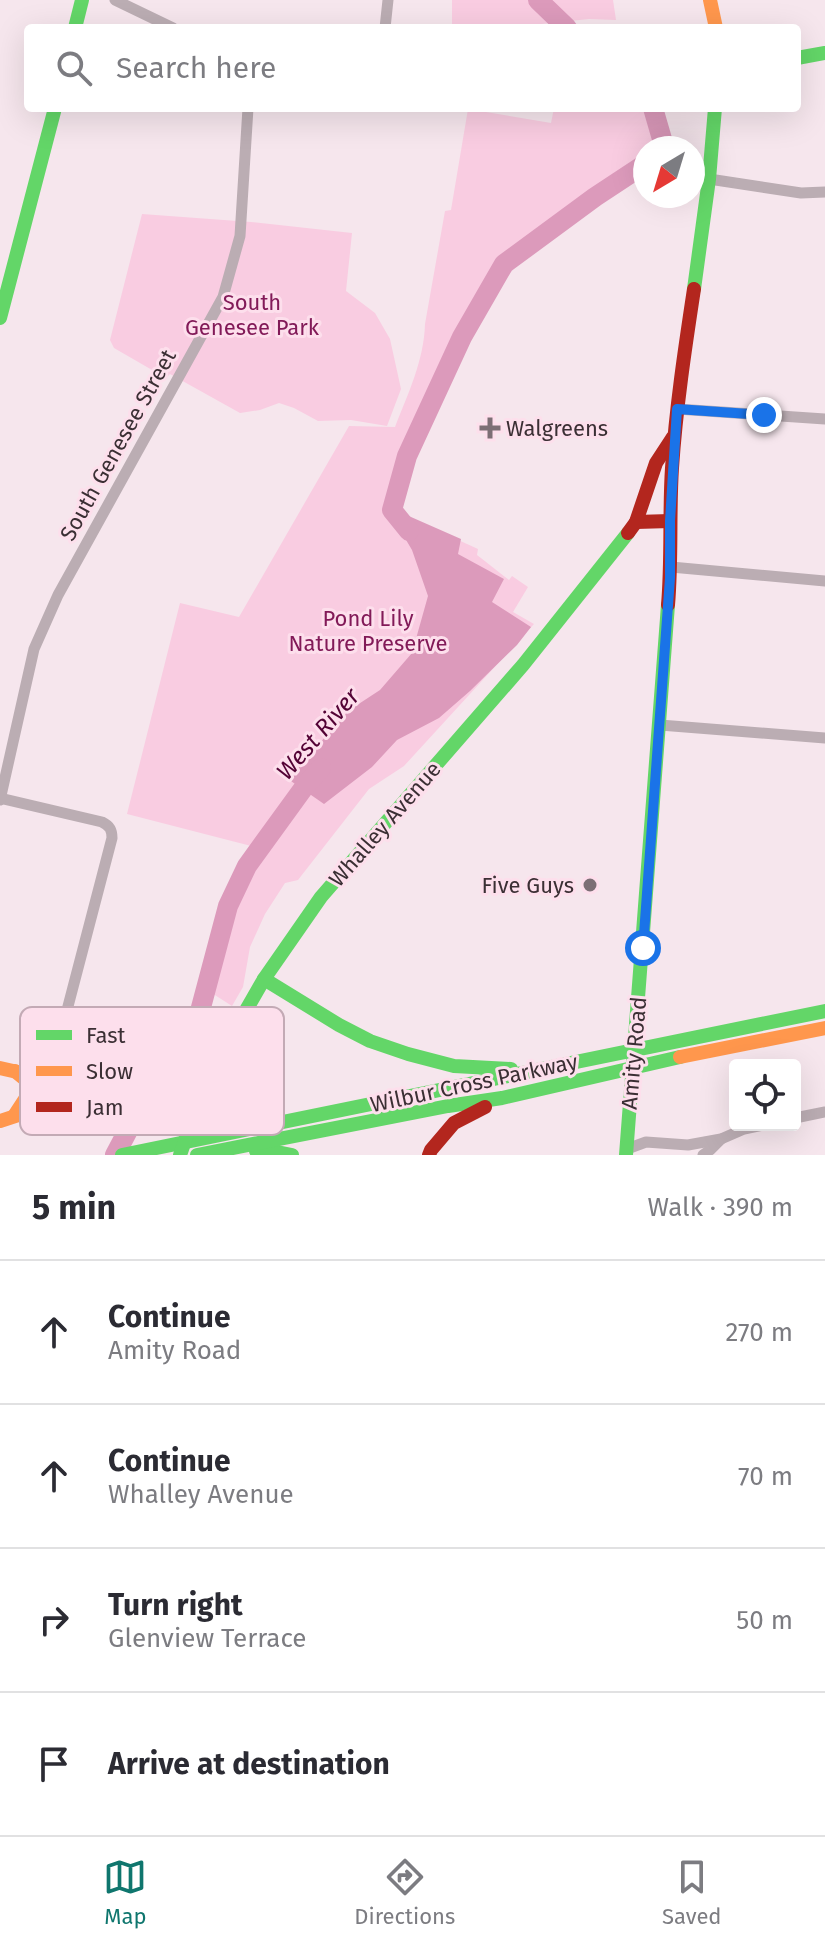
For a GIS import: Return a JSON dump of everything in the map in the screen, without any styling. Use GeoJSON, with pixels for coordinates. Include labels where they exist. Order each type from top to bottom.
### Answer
{"type":"FeatureCollection","features":[{"type":"Feature","properties":{"kind":"main road"},"geometry":{"type":"LineString","coordinates":[[76,24],[82,0]]}},
{"type":"Feature","properties":{"kind":"main road"},"geometry":{"type":"LineString","coordinates":[[710,0],[715,24]]}},
{"type":"Feature","properties":{"kind":"main road"},"geometry":{"type":"LineString","coordinates":[[801,57],[825,53]]}},
{"type":"Feature","properties":{"kind":"main road"},"geometry":{"type":"LineString","coordinates":[[0,318],[54,112]]}},
{"type":"Feature","properties":{"kind":"main road","name":"Whalley Avenue"},"geometry":{"type":"LineString","coordinates":[[670,521],[677,409],[709,179],[715,112]]}},
{"type":"Feature","properties":{"kind":"main road","name":"Whalley Avenue"},"geometry":{"type":"LineString","coordinates":[[248,1007],[321,897],[523,665],[636,522],[656,463],[675,433]]}},
{"type":"Feature","properties":{"kind":"main road"},"geometry":{"type":"LineString","coordinates":[[636,522],[670,521]]}},
{"type":"Feature","properties":{"kind":"main road","name":"Amity Road"},"geometry":{"type":"LineString","coordinates":[[626,1152],[660,725],[671,567],[670,521]]}},
{"type":"Feature","properties":{"kind":"main road"},"geometry":{"type":"LineString","coordinates":[[264,979],[339,1025],[370,1041],[408,1054],[454,1066],[539,1070]]}},
{"type":"Feature","properties":{"kind":"main road","name":"Wilbur Cross Parkway"},"geometry":{"type":"LineString","coordinates":[[284,1123],[825,1011]]}},
{"type":"Feature","properties":{"kind":"main road","name":"Wilbur Cross Parkway"},"geometry":{"type":"LineString","coordinates":[[197,1155],[502,1098],[647,1064],[825,1028]]}},
{"type":"Feature","properties":{"kind":"main road"},"geometry":{"type":"LineString","coordinates":[[429,1155],[454,1123],[502,1098]]}},
{"type":"Feature","properties":{"kind":"main road","name":"Whalley Avenue"},"geometry":{"type":"LineString","coordinates":[[180,1155],[187,1135]]}},
{"type":"Feature","properties":{"kind":"main road","name":"Wilbur Cross Parkway"},"geometry":{"type":"LineString","coordinates":[[122,1155],[225,1135]]}},
{"type":"Feature","properties":{"kind":"main road"},"geometry":{"type":"LineString","coordinates":[[216,1151],[272,1151],[292,1155]]}},
{"type":"Feature","properties":{"kind":"street"},"geometry":{"type":"LineString","coordinates":[[115,0],[165,24]]}},
{"type":"Feature","properties":{"kind":"street"},"geometry":{"type":"LineString","coordinates":[[385,24],[388,0]]}},
{"type":"Feature","properties":{"kind":"street","name":"South Genesee Street"},"geometry":{"type":"LineString","coordinates":[[0,798],[34,649],[58,595],[223,297],[240,236],[248,112]]}},
{"type":"Feature","properties":{"kind":"street"},"geometry":{"type":"LineString","coordinates":[[709,179],[801,193],[825,192]]}},
{"type":"Feature","properties":{"kind":"street"},"geometry":{"type":"LineString","coordinates":[[677,409],[825,419]]}},
{"type":"Feature","properties":{"kind":"street"},"geometry":{"type":"LineString","coordinates":[[671,567],[825,581]]}},
{"type":"Feature","properties":{"kind":"street"},"geometry":{"type":"LineString","coordinates":[[660,725],[825,738]]}},
{"type":"Feature","properties":{"kind":"street"},"geometry":{"type":"LineString","coordinates":[[0,798],[102,822],[112,831],[68,1007]]}},
{"type":"Feature","properties":{"kind":"street"},"geometry":{"type":"LineString","coordinates":[[801,1117],[825,1112]]}},
{"type":"Feature","properties":{"kind":"street"},"geometry":{"type":"LineString","coordinates":[[626,1152],[646,1142],[688,1145],[721,1139],[739,1131]]}},
{"type":"Feature","properties":{"kind":"street"},"geometry":{"type":"LineString","coordinates":[[703,1155],[721,1139]]}},
{"type":"Feature","properties":{"kind":"street"},"geometry":{"type":"LineString","coordinates":[[626,1152],[644,1155]]}},
{"type":"Feature","properties":{"kind":"green space"},"geometry":{"type":"Polygon","coordinates":[[[452,0],[613,0],[616,20],[589,19],[541,24],[452,24],[452,0]]]}},
{"type":"Feature","properties":{"kind":"green space","name":"Pond Lily Nature Preserve"},"geometry":{"type":"Polygon","coordinates":[[[467,112],[551,123],[553,112],[654,112],[658,126],[656,136],[633,136],[633,175],[514,268],[473,324],[437,398],[426,429],[386,507],[478,549],[477,555],[505,577],[509,580],[512,576],[528,587],[513,612],[534,624],[404,766],[369,789],[298,880],[285,883],[265,914],[250,947],[243,987],[232,1006],[207,990],[230,897],[259,848],[127,814],[180,603],[239,617],[349,426],[395,427],[422,351],[445,211],[451,210],[467,112]]]}},
{"type":"Feature","properties":{"kind":"green space","name":"South Genesee Park"},"geometry":{"type":"Polygon","coordinates":[[[142,214],[352,233],[346,291],[375,313],[390,339],[401,389],[387,426],[351,420],[318,421],[279,403],[240,413],[170,374],[166,378],[114,348],[110,340],[142,214]]]}},
{"type":"Feature","properties":{"kind":"shaded area"},"geometry":{"type":"Polygon","coordinates":[[[386,506],[461,539],[458,554],[504,579],[492,602],[531,627],[517,645],[439,718],[397,740],[372,767],[324,804],[288,779],[348,711],[380,690],[412,653],[428,596],[412,550],[386,506]]]}},
{"type":"Feature","properties":{"kind":"waterway","name":"West River"},"geometry":{"type":"LineString","coordinates":[[538,0],[563,24]]}},
{"type":"Feature","properties":{"kind":"waterway","name":"West River"},"geometry":{"type":"LineString","coordinates":[[654,112],[661,136]]}},
{"type":"Feature","properties":{"kind":"waterway","name":"West River"},"geometry":{"type":"LineString","coordinates":[[409,531],[392,510],[407,456],[462,337],[504,264],[633,172]]}},
{"type":"Feature","properties":{"kind":"waterway","name":"West River"},"geometry":{"type":"LineString","coordinates":[[201,1007],[228,906],[247,866],[321,768]]}},
{"type":"Feature","properties":{"kind":"waterway","name":"West River"},"geometry":{"type":"LineString","coordinates":[[115,1155],[126,1135]]}},
{"type":"Feature","properties":{"kind":"traffic: fast"},"geometry":{"type":"LineString","coordinates":[[76,24],[82,0]]}},
{"type":"Feature","properties":{"kind":"traffic: fast"},"geometry":{"type":"LineString","coordinates":[[801,57],[825,53]]}},
{"type":"Feature","properties":{"kind":"traffic: fast"},"geometry":{"type":"LineString","coordinates":[[0,318],[54,112]]}},
{"type":"Feature","properties":{"kind":"traffic: fast"},"geometry":{"type":"LineString","coordinates":[[694,289],[715,112]]}},
{"type":"Feature","properties":{"kind":"traffic: fast"},"geometry":{"type":"LineString","coordinates":[[248,1007],[321,897],[523,665],[628,533]]}},
{"type":"Feature","properties":{"kind":"traffic: fast"},"geometry":{"type":"LineString","coordinates":[[626,1155],[668,605]]}},
{"type":"Feature","properties":{"kind":"traffic: fast"},"geometry":{"type":"LineString","coordinates":[[264,979],[370,1041],[454,1066],[511,1069]]}},
{"type":"Feature","properties":{"kind":"traffic: fast"},"geometry":{"type":"LineString","coordinates":[[284,1122],[825,1011]]}},
{"type":"Feature","properties":{"kind":"traffic: fast"},"geometry":{"type":"LineString","coordinates":[[197,1155],[502,1098],[680,1057]]}},
{"type":"Feature","properties":{"kind":"traffic: fast"},"geometry":{"type":"LineString","coordinates":[[180,1155],[187,1135]]}},
{"type":"Feature","properties":{"kind":"traffic: fast"},"geometry":{"type":"LineString","coordinates":[[122,1155],[220,1135]]}},
{"type":"Feature","properties":{"kind":"traffic: fast"},"geometry":{"type":"LineString","coordinates":[[256,1151],[292,1155]]}},
{"type":"Feature","properties":{"kind":"traffic: slow"},"geometry":{"type":"LineString","coordinates":[[710,0],[715,24]]}},
{"type":"Feature","properties":{"kind":"traffic: slow"},"geometry":{"type":"LineString","coordinates":[[680,1057],[825,1028]]}},
{"type":"Feature","properties":{"kind":"traffic: slow"},"geometry":{"type":"LineString","coordinates":[[0,1068],[20,1073]]}},
{"type":"Feature","properties":{"kind":"traffic: slow"},"geometry":{"type":"LineString","coordinates":[[15,1071],[20,1075]]}},
{"type":"Feature","properties":{"kind":"traffic: slow"},"geometry":{"type":"LineString","coordinates":[[14,1116],[20,1107]]}},
{"type":"Feature","properties":{"kind":"traffic: slow"},"geometry":{"type":"LineString","coordinates":[[0,1121],[20,1114]]}},
{"type":"Feature","properties":{"kind":"traffic: jam"},"geometry":{"type":"LineString","coordinates":[[668,605],[674,446],[694,289]]}},
{"type":"Feature","properties":{"kind":"traffic: jam"},"geometry":{"type":"LineString","coordinates":[[628,533],[636,522],[656,463],[673,437]]}},
{"type":"Feature","properties":{"kind":"traffic: jam"},"geometry":{"type":"LineString","coordinates":[[636,522],[670,521]]}},
{"type":"Feature","properties":{"kind":"traffic: jam"},"geometry":{"type":"LineString","coordinates":[[429,1155],[454,1123],[485,1107]]}},
{"type":"Feature","properties":{"kind":"place","name":"Walgreens"},"geometry":{"type":"Point","coordinates":[490,428]}},
{"type":"Feature","properties":{"kind":"place","name":"Five Guys"},"geometry":{"type":"Point","coordinates":[590,885]}},
{"type":"Feature","properties":{"kind":"route"},"geometry":{"type":"LineString","coordinates":[[643,948],[671,567],[670,521],[677,409],[764,415]]}}]}
